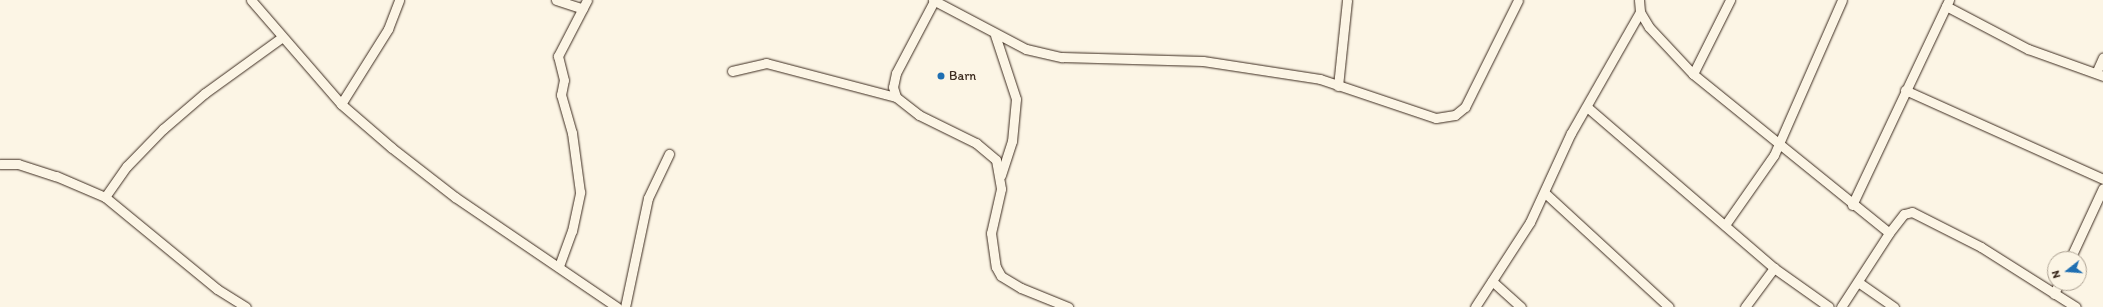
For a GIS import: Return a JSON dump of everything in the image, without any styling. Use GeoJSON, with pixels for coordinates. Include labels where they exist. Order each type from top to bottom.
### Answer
{"type":"FeatureCollection","features":[{"type":"Feature","properties":{"kind":"street"},"geometry":{"type":"LineString","coordinates":[[251,0],[281,38],[341,104],[455,197],[559,266],[617,307]]}},
{"type":"Feature","properties":{"kind":"street"},"geometry":{"type":"LineString","coordinates":[[341,104],[388,29],[399,0]]}},
{"type":"Feature","properties":{"kind":"street"},"geometry":{"type":"LineString","coordinates":[[556,0],[583,8]]}},
{"type":"Feature","properties":{"kind":"street"},"geometry":{"type":"LineString","coordinates":[[559,266],[572,231],[580,192],[572,133],[561,95],[564,80],[558,56],[587,0]]}},
{"type":"Feature","properties":{"kind":"street"},"geometry":{"type":"LineString","coordinates":[[896,97],[893,87],[896,73],[934,0],[995,35],[1026,49],[1062,57],[1202,61],[1320,79],[1436,118],[1455,115],[1465,107],[1518,0]]}},
{"type":"Feature","properties":{"kind":"street"},"geometry":{"type":"LineString","coordinates":[[1338,86],[1347,0]]}},
{"type":"Feature","properties":{"kind":"street"},"geometry":{"type":"LineString","coordinates":[[1639,0],[1640,12],[1664,46],[1693,74],[1889,233]]}},
{"type":"Feature","properties":{"kind":"street"},"geometry":{"type":"LineString","coordinates":[[1693,74],[1730,0]]}},
{"type":"Feature","properties":{"kind":"street"},"geometry":{"type":"LineString","coordinates":[[1725,225],[1779,145],[1842,0]]}},
{"type":"Feature","properties":{"kind":"street"},"geometry":{"type":"LineString","coordinates":[[1852,204],[1947,3],[2028,49],[2100,75],[2103,57]]}},
{"type":"Feature","properties":{"kind":"street"},"geometry":{"type":"LineString","coordinates":[[1475,307],[1545,193],[1556,162],[1640,12]]}},
{"type":"Feature","properties":{"kind":"street"},"geometry":{"type":"LineString","coordinates":[[995,35],[1016,99],[1012,141],[1000,179],[991,234],[996,267],[1002,276],[1021,288],[1068,307]]}},
{"type":"Feature","properties":{"kind":"street"},"geometry":{"type":"LineString","coordinates":[[105,197],[127,166],[163,129],[205,93],[281,38]]}},
{"type":"Feature","properties":{"kind":"street"},"geometry":{"type":"LineString","coordinates":[[732,71],[752,63],[771,64],[896,97],[919,115],[989,154],[996,160],[1000,179]]}},
{"type":"Feature","properties":{"kind":"street"},"geometry":{"type":"LineString","coordinates":[[1905,90],[2103,179]]}},
{"type":"Feature","properties":{"kind":"street"},"geometry":{"type":"LineString","coordinates":[[1586,106],[1774,268],[1829,307]]}},
{"type":"Feature","properties":{"kind":"street"},"geometry":{"type":"LineString","coordinates":[[625,307],[648,198],[669,154]]}},
{"type":"Feature","properties":{"kind":"street"},"geometry":{"type":"LineString","coordinates":[[0,164],[18,164],[56,176],[105,197],[217,290],[246,307]]}},
{"type":"Feature","properties":{"kind":"street"},"geometry":{"type":"LineString","coordinates":[[2074,251],[2103,188]]}},
{"type":"Feature","properties":{"kind":"street"},"geometry":{"type":"LineString","coordinates":[[1545,193],[1669,307]]}},
{"type":"Feature","properties":{"kind":"street"},"geometry":{"type":"LineString","coordinates":[[1841,307],[1889,233],[1904,214],[1926,216],[2076,307]]}},
{"type":"Feature","properties":{"kind":"street"},"geometry":{"type":"LineString","coordinates":[[1745,307],[1774,268]]}},
{"type":"Feature","properties":{"kind":"street"},"geometry":{"type":"LineString","coordinates":[[1492,281],[1521,307]]}},
{"type":"Feature","properties":{"kind":"street"},"geometry":{"type":"LineString","coordinates":[[1858,282],[1894,307]]}},
{"type":"Feature","properties":{"kind":"place","name":"Barn"},"geometry":{"type":"Point","coordinates":[941,76]}}]}
